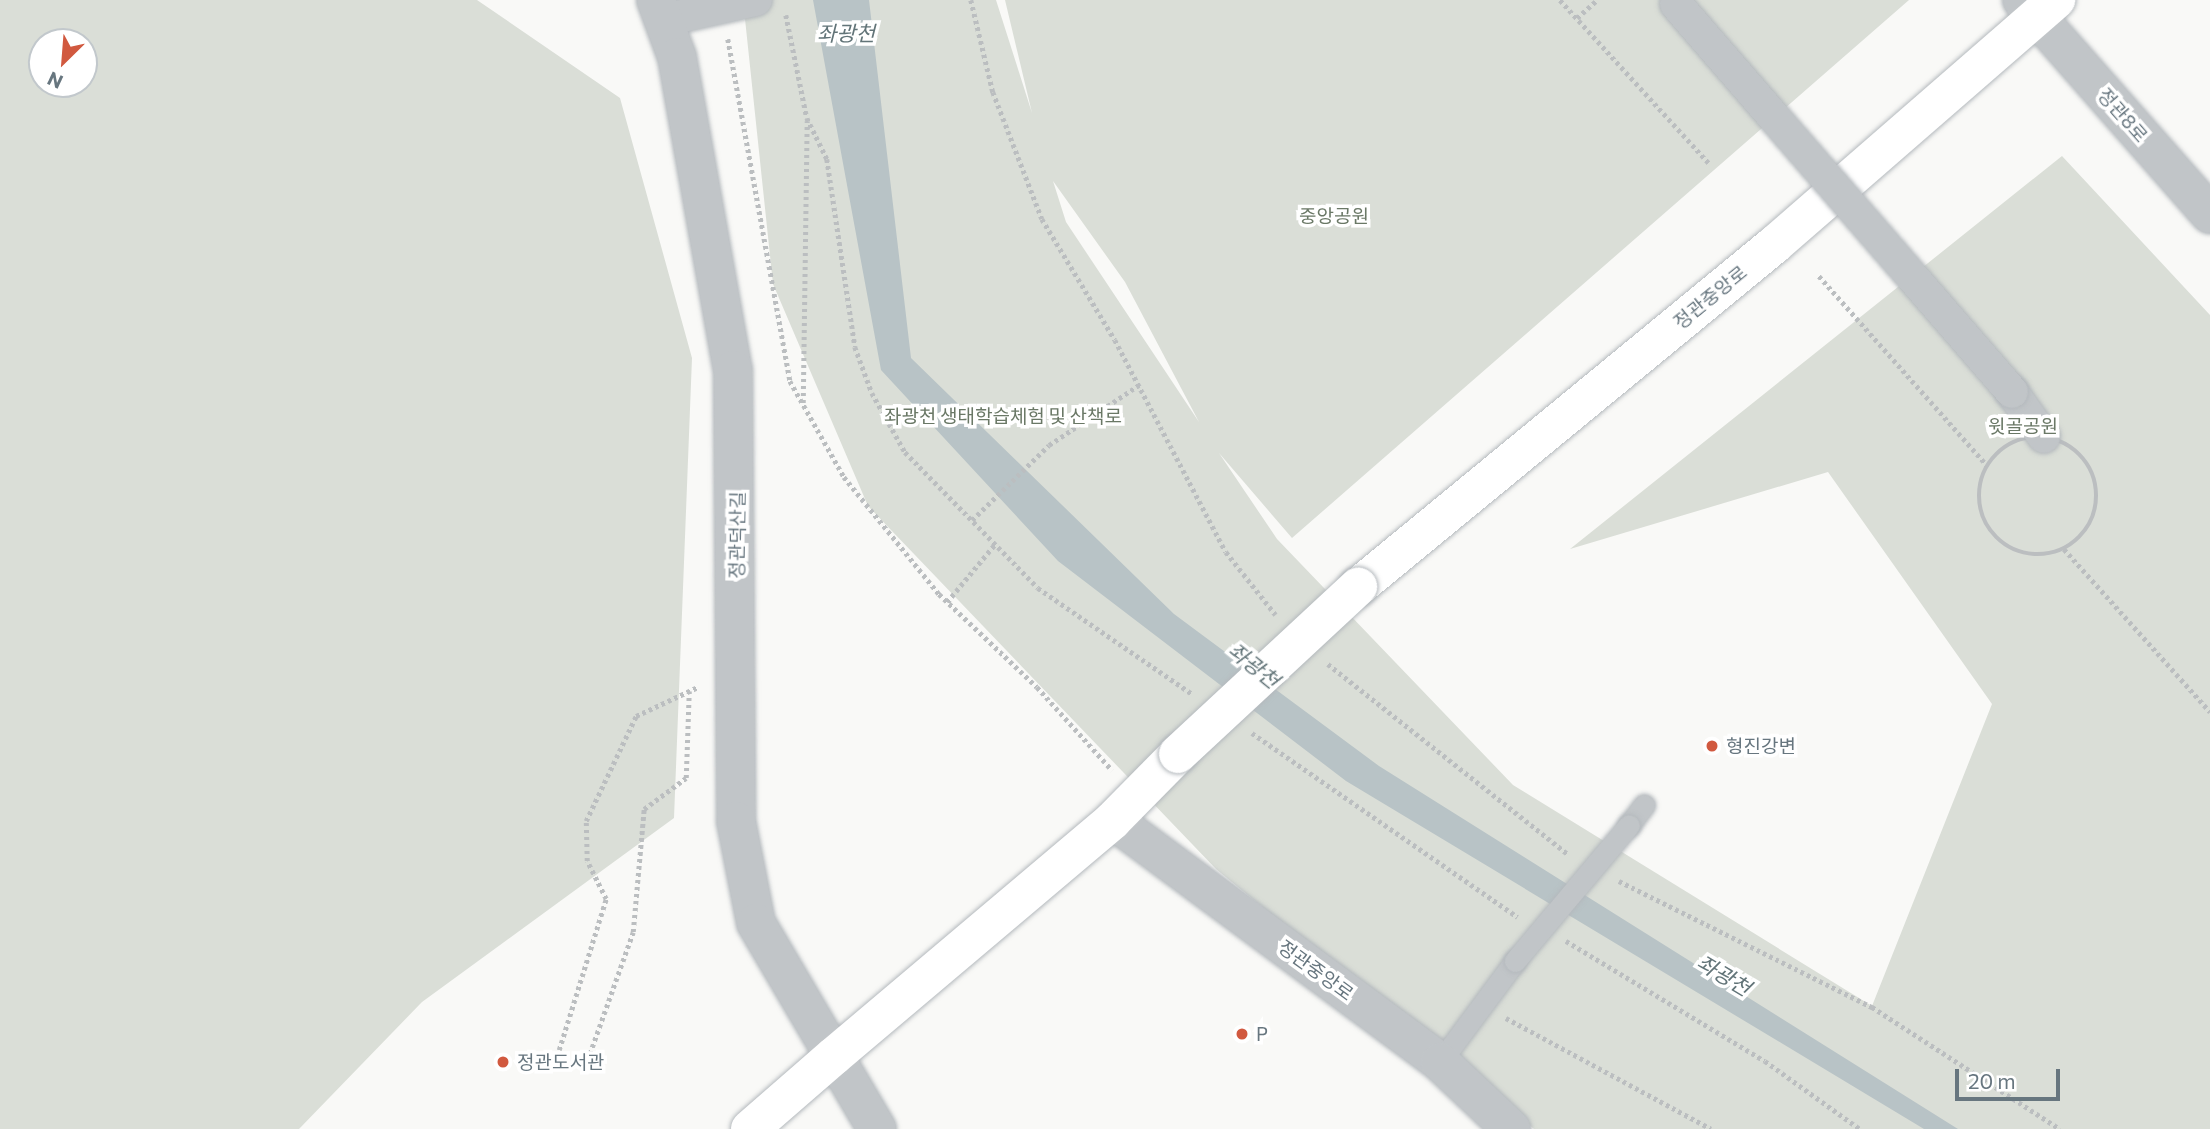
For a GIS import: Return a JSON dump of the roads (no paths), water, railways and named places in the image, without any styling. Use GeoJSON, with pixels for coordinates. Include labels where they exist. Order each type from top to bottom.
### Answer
{"type":"FeatureCollection","features":[{"type":"Feature","properties":{"kind":"main road","name":"정관중앙로"},"geometry":{"type":"LineString","coordinates":[[1124,808],[1178,754],[1359,587],[1774,245],[2038,5]]}},
{"type":"Feature","properties":{"kind":"main road"},"geometry":{"type":"LineString","coordinates":[[750,1129],[1124,808]]}},
{"type":"Feature","properties":{"kind":"street"},"geometry":{"type":"LineString","coordinates":[[660,10],[722,9],[756,0]]}},
{"type":"Feature","properties":{"kind":"street"},"geometry":{"type":"LineString","coordinates":[[1676,4],[2012,392],[2044,437]]}},
{"type":"Feature","properties":{"kind":"street","name":"정관8로"},"geometry":{"type":"LineString","coordinates":[[2038,5],[2210,214]]}},
{"type":"Feature","properties":{"kind":"street","name":"정관덕산길"},"geometry":{"type":"LineString","coordinates":[[660,10],[709,220],[733,370],[736,821],[756,923],[877,1129]]}},
{"type":"Feature","properties":{"kind":"street","name":"정관중앙로"},"geometry":{"type":"LineString","coordinates":[[1124,808],[1440,1062],[1511,1129]]}},
{"type":"Feature","properties":{"kind":"lane"},"geometry":{"type":"LineString","coordinates":[[1440,1062],[1515,961],[1644,805]]}},
{"type":"Feature","properties":{"kind":"water","name":"좌광천"},"geometry":{"type":"Polygon","coordinates":[[[813,0],[869,0],[911,358],[1174,614],[1379,766],[1958,1129],[1924,1129],[1346,781],[1058,561],[881,370],[813,0]]]}},
{"type":"Feature","properties":{"kind":"place","name":"형진강변"},"geometry":{"type":"Point","coordinates":[1712,746]}},
{"type":"Feature","properties":{"kind":"place","name":"P"},"geometry":{"type":"Point","coordinates":[1242,1034]}},
{"type":"Feature","properties":{"kind":"place","name":"정관도서관"},"geometry":{"type":"Point","coordinates":[503,1062]}},
{"type":"Feature","properties":{"kind":"park label","name":"중앙공원"},"geometry":{"type":"Point","coordinates":[1334,216]}},
{"type":"Feature","properties":{"kind":"park label","name":"좌광천 생태학습체험 및 산책로"},"geometry":{"type":"Point","coordinates":[1003,416]}},
{"type":"Feature","properties":{"kind":"park label","name":"윗골공원"},"geometry":{"type":"Point","coordinates":[2023,426]}}]}
